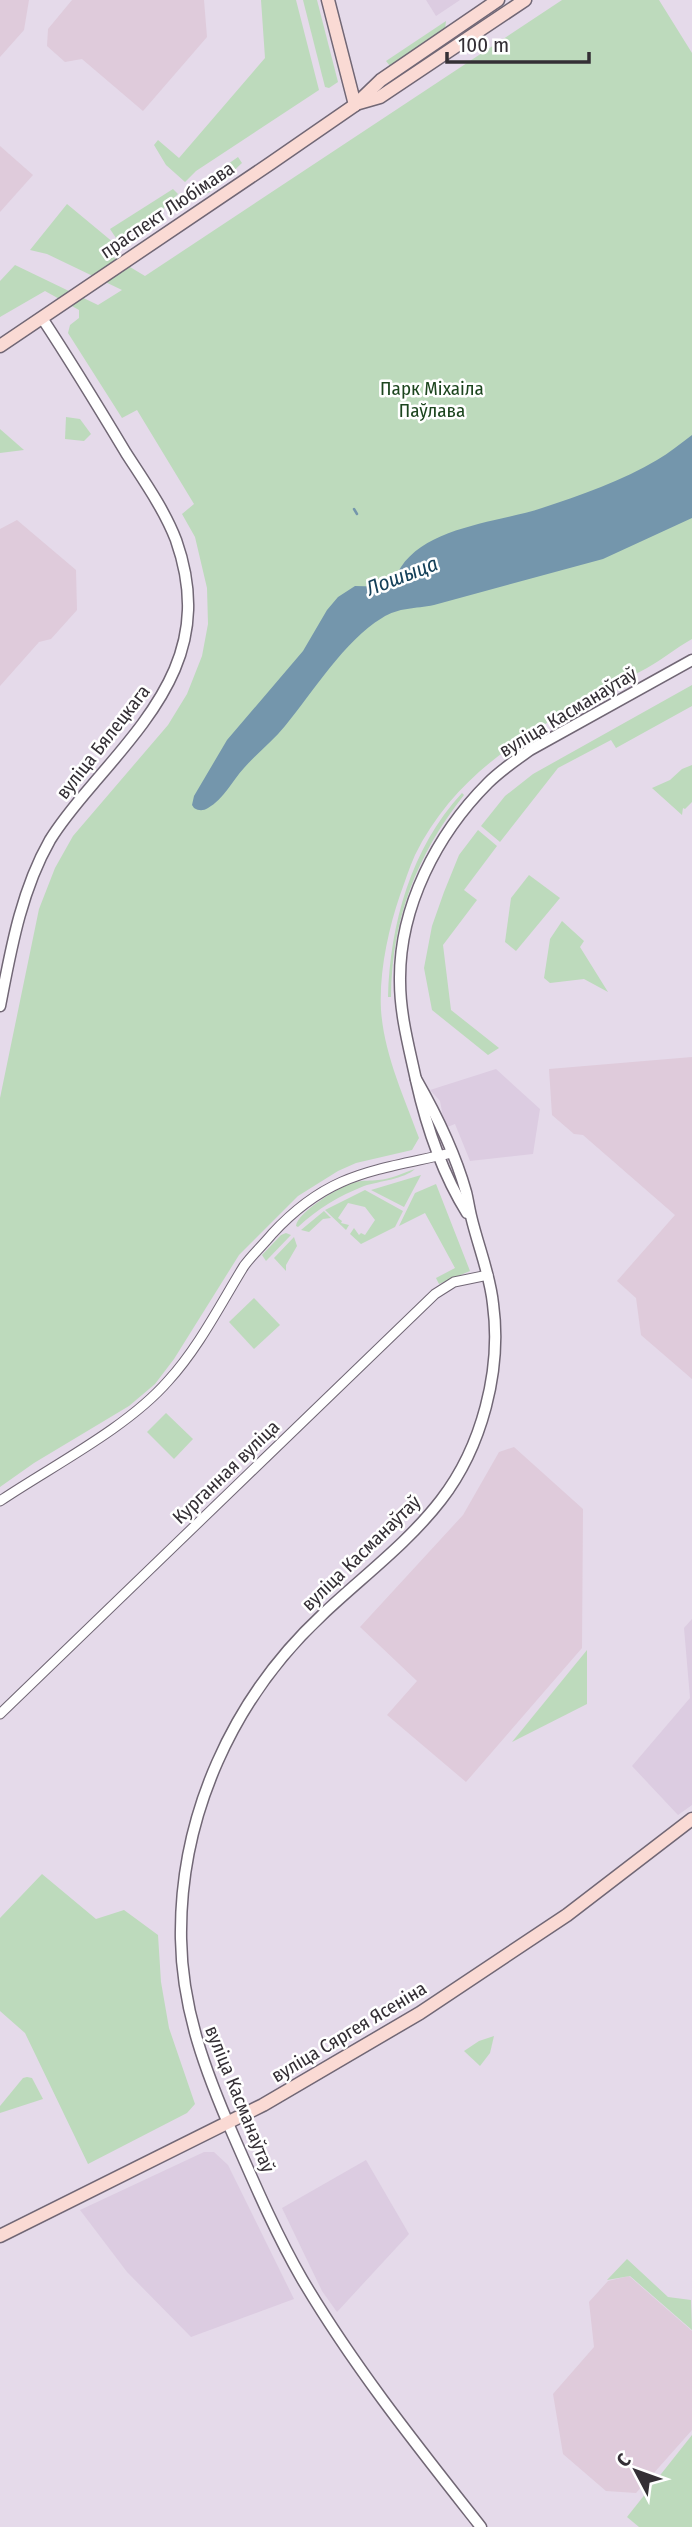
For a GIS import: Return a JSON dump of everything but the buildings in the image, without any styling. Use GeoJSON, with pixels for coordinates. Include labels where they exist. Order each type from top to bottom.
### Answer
{"type":"FeatureCollection","features":[{"type":"Feature","properties":{"kind":"main road"},"geometry":{"type":"LineString","coordinates":[[328,0],[355,105]]}},
{"type":"Feature","properties":{"kind":"main road","name":"праспект Любімава"},"geometry":{"type":"LineString","coordinates":[[0,346],[355,105],[381,80],[498,0]]}},
{"type":"Feature","properties":{"kind":"main road","name":"праспект Любімава"},"geometry":{"type":"LineString","coordinates":[[355,105],[380,97],[525,0]]}},
{"type":"Feature","properties":{"kind":"main road","name":"вуліца Сяргея Ясеніна"},"geometry":{"type":"LineString","coordinates":[[0,2236],[263,2105],[420,2013],[529,1942],[692,1819]]}},
{"type":"Feature","properties":{"kind":"street","name":"вуліца Бялецкага"},"geometry":{"type":"LineString","coordinates":[[0,1006],[15,928],[43,855],[68,813],[130,741],[158,703],[180,657],[187,629],[187,600],[182,561],[166,519],[42,318]]}},
{"type":"Feature","properties":{"kind":"street","name":"вуліца Касманаўтаў"},"geometry":{"type":"LineString","coordinates":[[481,2527],[390,2410],[316,2301],[279,2234],[228,2123],[195,2040],[185,1986],[181,1940],[183,1891],[201,1804],[230,1734],[246,1705],[295,1642],[397,1548],[442,1498],[468,1456],[482,1416],[494,1359],[495,1328],[488,1275],[471,1218],[458,1198],[445,1154],[420,1104],[401,1002],[401,960],[413,904],[426,869],[460,812],[490,780],[530,750],[692,660]]}},
{"type":"Feature","properties":{"kind":"street"},"geometry":{"type":"LineString","coordinates":[[0,1501],[77,1452],[150,1400],[187,1359],[247,1262],[292,1214],[314,1196],[337,1182],[359,1174],[445,1154]]}},
{"type":"Feature","properties":{"kind":"street","name":"Курганная вуліца"},"geometry":{"type":"LineString","coordinates":[[0,1714],[435,1294],[454,1282],[488,1275]]}},
{"type":"Feature","properties":{"kind":"shaded area"},"geometry":{"type":"Polygon","coordinates":[[[0,0],[29,0],[24,30],[0,57],[0,0]]]}},
{"type":"Feature","properties":{"kind":"shaded area"},"geometry":{"type":"Polygon","coordinates":[[[72,0],[204,0],[207,37],[143,111],[82,59],[65,62],[47,46],[48,29],[72,0]]]}},
{"type":"Feature","properties":{"kind":"shaded area"},"geometry":{"type":"Polygon","coordinates":[[[426,0],[460,0],[436,16],[426,0]]]}},
{"type":"Feature","properties":{"kind":"shaded area"},"geometry":{"type":"Polygon","coordinates":[[[0,146],[33,175],[0,212],[0,146]]]}},
{"type":"Feature","properties":{"kind":"shaded area"},"geometry":{"type":"Polygon","coordinates":[[[17,520],[76,570],[77,610],[51,639],[39,642],[0,686],[0,529],[17,520]]]}},
{"type":"Feature","properties":{"kind":"shaded area"},"geometry":{"type":"Polygon","coordinates":[[[692,1057],[692,1379],[641,1335],[636,1298],[617,1281],[675,1215],[583,1135],[574,1134],[552,1115],[549,1069],[692,1057]]]}},
{"type":"Feature","properties":{"kind":"shaded area"},"geometry":{"type":"Polygon","coordinates":[[[496,1069],[540,1109],[533,1154],[470,1161],[455,1124],[445,1128],[440,1101],[430,1090],[496,1069]]]}},
{"type":"Feature","properties":{"kind":"shaded area"},"geometry":{"type":"Polygon","coordinates":[[[514,1447],[583,1509],[582,1648],[466,1782],[387,1715],[417,1681],[360,1627],[463,1515],[499,1452],[514,1447]]]}},
{"type":"Feature","properties":{"kind":"shaded area"},"geometry":{"type":"Polygon","coordinates":[[[692,1619],[692,1805],[678,1815],[632,1766],[690,1698],[684,1628],[692,1619]]]}},
{"type":"Feature","properties":{"kind":"shaded area"},"geometry":{"type":"Polygon","coordinates":[[[204,2152],[214,2152],[228,2165],[294,2299],[191,2337],[127,2272],[80,2210],[204,2152]]]}},
{"type":"Feature","properties":{"kind":"shaded area"},"geometry":{"type":"Polygon","coordinates":[[[366,2160],[409,2234],[337,2312],[322,2291],[282,2208],[366,2160]]]}},
{"type":"Feature","properties":{"kind":"shaded area"},"geometry":{"type":"Polygon","coordinates":[[[629,2276],[692,2331],[692,2430],[636,2493],[606,2491],[563,2454],[553,2394],[594,2347],[589,2302],[608,2281],[629,2276]]]}},
{"type":"Feature","properties":{"kind":"green space"},"geometry":{"type":"Polygon","coordinates":[[[261,0],[296,0],[319,90],[196,171],[185,182],[166,165],[154,145],[158,140],[179,158],[265,58],[261,0]]]}},
{"type":"Feature","properties":{"kind":"green space"},"geometry":{"type":"Polygon","coordinates":[[[303,0],[317,0],[338,82],[329,88],[325,87],[303,0]]]}},
{"type":"Feature","properties":{"kind":"green space","name":"Парк Міхаіла Паўлава"},"geometry":{"type":"Polygon","coordinates":[[[562,0],[659,0],[692,53],[692,639],[647,668],[547,723],[486,766],[459,792],[435,821],[415,855],[400,895],[385,952],[381,996],[383,1026],[390,1059],[419,1138],[412,1150],[356,1163],[298,1196],[239,1255],[174,1359],[155,1384],[129,1406],[34,1463],[0,1487],[0,1098],[39,909],[55,868],[73,836],[168,725],[187,694],[202,656],[208,624],[207,588],[195,537],[182,514],[194,504],[137,410],[122,418],[68,333],[70,325],[79,318],[79,310],[45,291],[0,317],[0,281],[15,265],[98,305],[122,290],[47,254],[30,250],[67,204],[114,243],[105,252],[145,276],[562,0]]]}},
{"type":"Feature","properties":{"kind":"green space"},"geometry":{"type":"Polygon","coordinates":[[[446,21],[445,29],[390,66],[386,61],[446,21]]]}},
{"type":"Feature","properties":{"kind":"green space"},"geometry":{"type":"Polygon","coordinates":[[[238,157],[242,163],[214,189],[201,196],[195,197],[191,193],[201,183],[238,157]]]}},
{"type":"Feature","properties":{"kind":"green space"},"geometry":{"type":"Polygon","coordinates":[[[173,189],[178,194],[162,210],[118,241],[110,229],[173,189]]]}},
{"type":"Feature","properties":{"kind":"green space"},"geometry":{"type":"Polygon","coordinates":[[[66,417],[80,419],[91,434],[84,441],[65,439],[66,417]]]}},
{"type":"Feature","properties":{"kind":"green space"},"geometry":{"type":"Polygon","coordinates":[[[0,429],[24,450],[0,453],[0,429]]]}},
{"type":"Feature","properties":{"kind":"green space"},"geometry":{"type":"Polygon","coordinates":[[[692,685],[692,706],[616,748],[611,740],[558,768],[500,842],[481,826],[505,796],[533,774],[692,685]]]}},
{"type":"Feature","properties":{"kind":"green space"},"geometry":{"type":"Polygon","coordinates":[[[692,765],[692,802],[683,808],[682,815],[652,788],[692,765]]]}},
{"type":"Feature","properties":{"kind":"green space"},"geometry":{"type":"Polygon","coordinates":[[[462,793],[464,795],[432,841],[410,890],[396,941],[391,997],[388,997],[393,942],[407,888],[429,838],[462,793]]]}},
{"type":"Feature","properties":{"kind":"green space"},"geometry":{"type":"Polygon","coordinates":[[[478,830],[497,846],[464,890],[477,900],[443,945],[451,1010],[499,1048],[488,1055],[432,1010],[424,968],[432,926],[444,892],[459,855],[478,830]]]}},
{"type":"Feature","properties":{"kind":"green space"},"geometry":{"type":"Polygon","coordinates":[[[529,875],[560,898],[516,951],[505,942],[511,898],[529,875]]]}},
{"type":"Feature","properties":{"kind":"green space"},"geometry":{"type":"Polygon","coordinates":[[[562,921],[584,941],[580,947],[608,992],[584,979],[550,983],[544,978],[550,939],[562,921]]]}},
{"type":"Feature","properties":{"kind":"green space"},"geometry":{"type":"Polygon","coordinates":[[[415,1169],[405,1175],[346,1194],[296,1226],[298,1220],[312,1207],[349,1184],[388,1178],[415,1169]]]}},
{"type":"Feature","properties":{"kind":"green space"},"geometry":{"type":"Polygon","coordinates":[[[421,1175],[404,1207],[371,1190],[421,1175]]]}},
{"type":"Feature","properties":{"kind":"green space"},"geometry":{"type":"Polygon","coordinates":[[[436,1184],[470,1271],[439,1284],[436,1278],[455,1268],[425,1213],[399,1226],[415,1193],[436,1184]]]}},
{"type":"Feature","properties":{"kind":"green space"},"geometry":{"type":"Polygon","coordinates":[[[365,1190],[403,1211],[395,1227],[361,1244],[350,1234],[354,1228],[359,1235],[365,1235],[375,1220],[365,1207],[348,1203],[338,1218],[341,1223],[349,1225],[346,1230],[325,1210],[365,1190]]]}},
{"type":"Feature","properties":{"kind":"green space"},"geometry":{"type":"Polygon","coordinates":[[[324,1211],[331,1218],[323,1219],[309,1232],[301,1230],[324,1211]]]}},
{"type":"Feature","properties":{"kind":"green space"},"geometry":{"type":"Polygon","coordinates":[[[286,1233],[291,1235],[266,1261],[262,1255],[286,1233]]]}},
{"type":"Feature","properties":{"kind":"green space"},"geometry":{"type":"Polygon","coordinates":[[[294,1237],[297,1246],[286,1265],[286,1271],[274,1258],[294,1237]]]}},
{"type":"Feature","properties":{"kind":"green space"},"geometry":{"type":"Polygon","coordinates":[[[254,1298],[280,1325],[254,1349],[229,1322],[254,1298]]]}},
{"type":"Feature","properties":{"kind":"green space"},"geometry":{"type":"Polygon","coordinates":[[[166,1413],[193,1439],[174,1459],[147,1432],[166,1413]]]}},
{"type":"Feature","properties":{"kind":"green space"},"geometry":{"type":"Polygon","coordinates":[[[587,1650],[587,1704],[512,1742],[587,1650]]]}},
{"type":"Feature","properties":{"kind":"green space"},"geometry":{"type":"Polygon","coordinates":[[[42,1874],[96,1919],[124,1910],[158,1935],[161,1982],[169,2028],[195,2104],[187,2113],[88,2164],[25,2033],[0,2011],[0,1918],[42,1874]]]}},
{"type":"Feature","properties":{"kind":"green space"},"geometry":{"type":"Polygon","coordinates":[[[494,2036],[490,2053],[480,2066],[464,2051],[479,2041],[494,2036]]]}},
{"type":"Feature","properties":{"kind":"green space"},"geometry":{"type":"Polygon","coordinates":[[[23,2078],[32,2078],[43,2099],[0,2113],[0,2106],[23,2078]]]}},
{"type":"Feature","properties":{"kind":"green space"},"geometry":{"type":"Polygon","coordinates":[[[627,2259],[668,2297],[691,2300],[692,2330],[630,2276],[607,2280],[627,2259]]]}},
{"type":"Feature","properties":{"kind":"green space"},"geometry":{"type":"Polygon","coordinates":[[[692,2435],[692,2527],[639,2527],[627,2517],[692,2435]]]}},
{"type":"Feature","properties":{"kind":"water","name":"Лошыца"},"geometry":{"type":"Polygon","coordinates":[[[692,435],[692,518],[603,559],[434,605],[388,614],[368,628],[342,653],[285,726],[244,768],[219,800],[204,810],[194,808],[194,796],[227,740],[303,651],[327,610],[338,597],[355,586],[393,587],[401,567],[413,553],[429,542],[466,527],[542,508],[601,487],[657,460],[692,435]]]}},
{"type":"Feature","properties":{"kind":"waterway"},"geometry":{"type":"LineString","coordinates":[[354,509],[357,514]]}}]}
